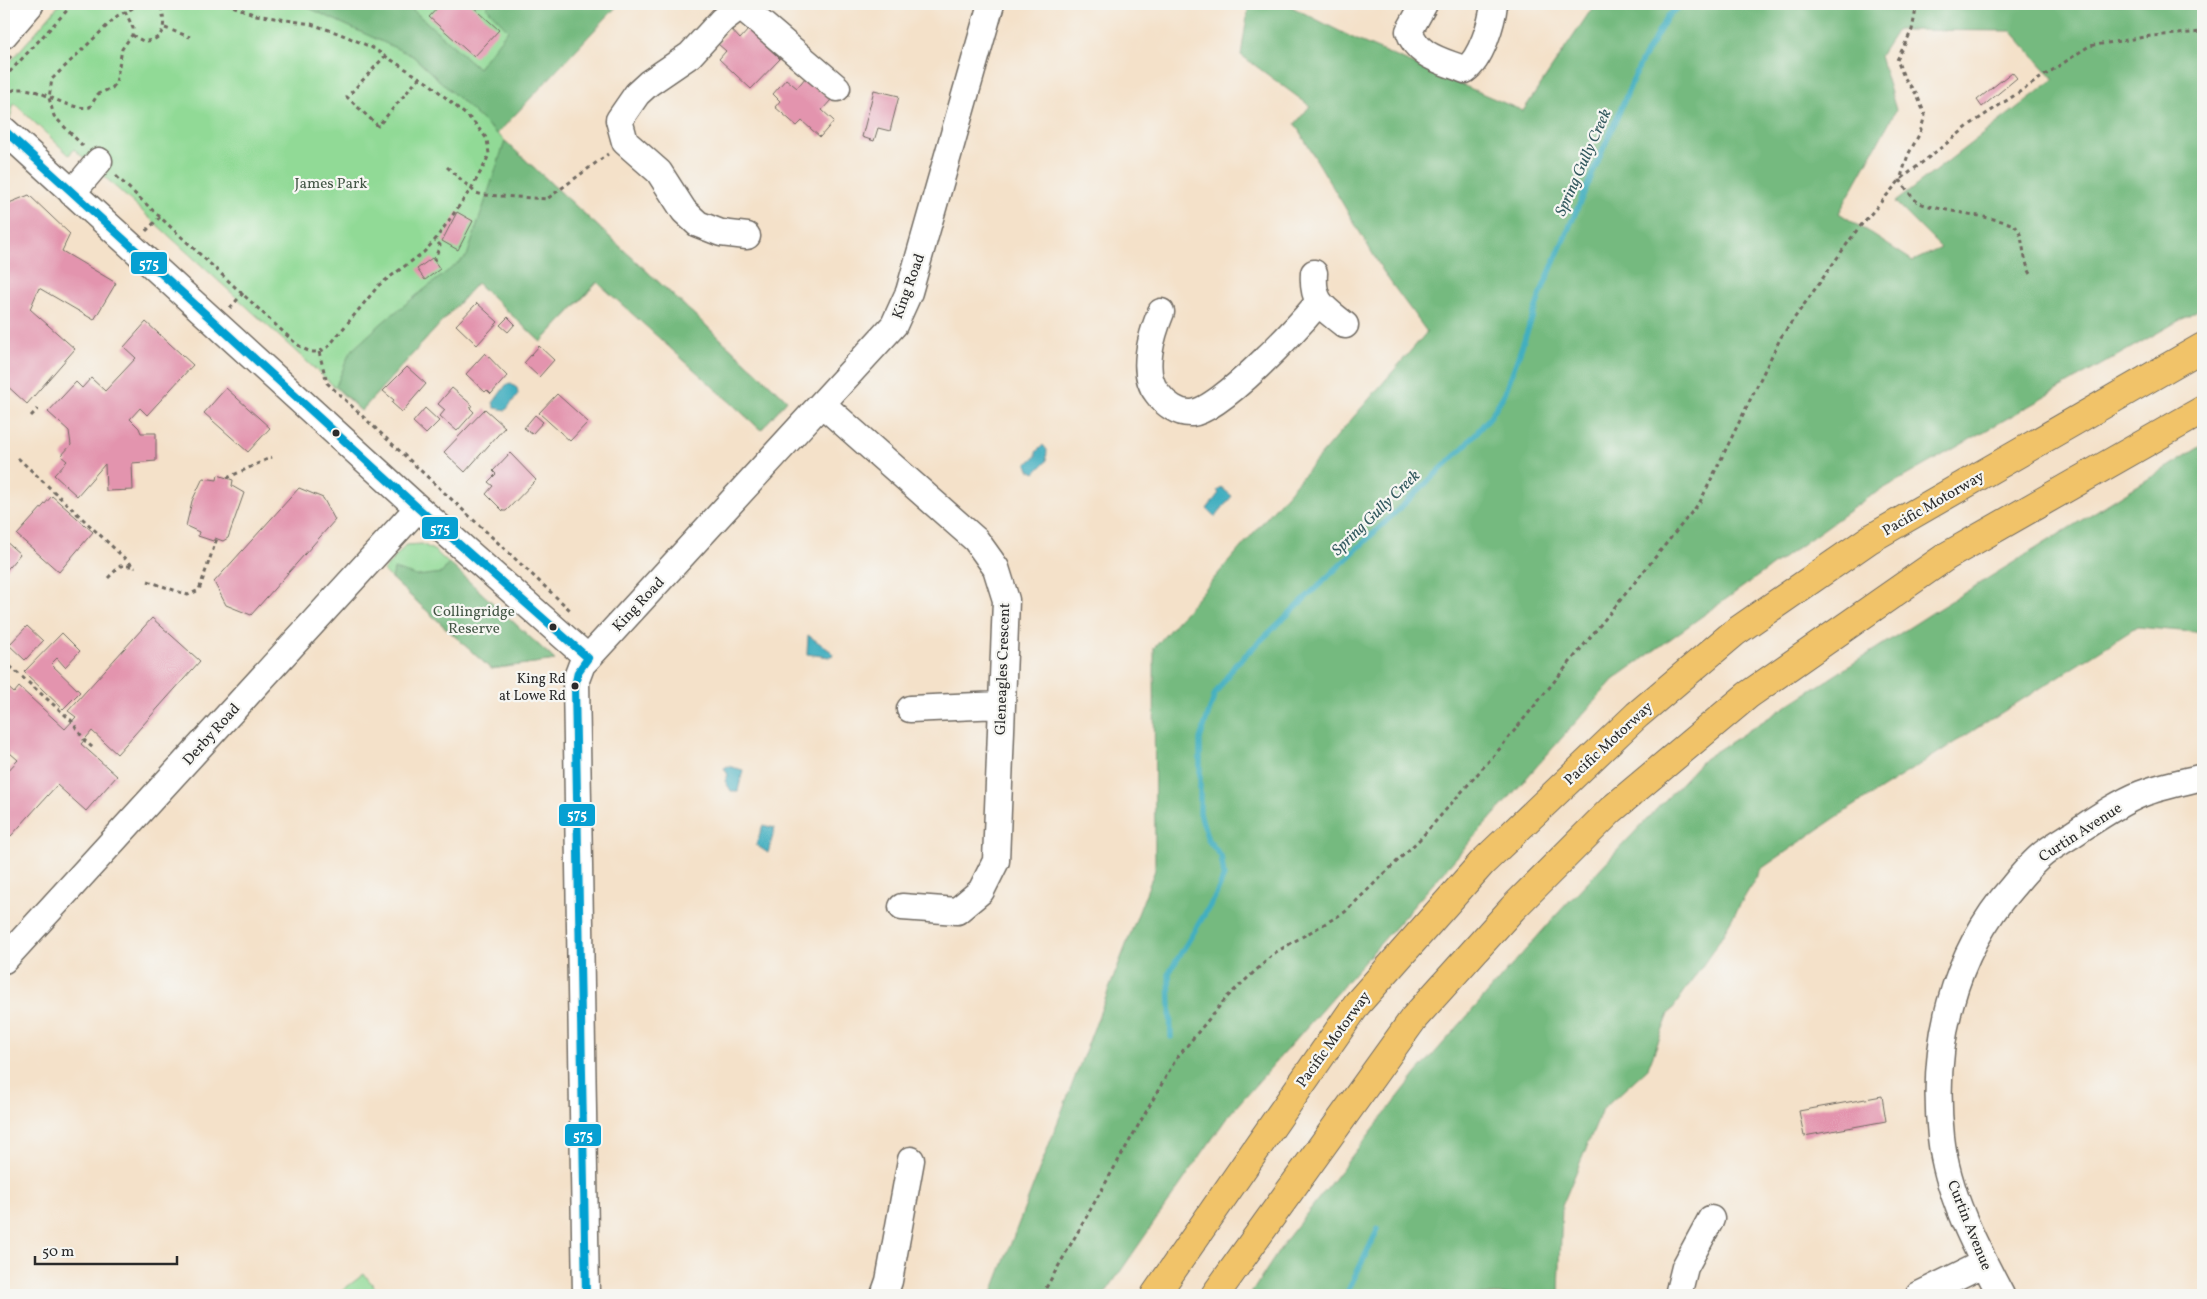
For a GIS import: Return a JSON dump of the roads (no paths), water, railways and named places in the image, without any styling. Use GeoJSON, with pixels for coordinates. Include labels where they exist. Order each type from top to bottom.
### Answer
{"type":"FeatureCollection","features":[{"type":"Feature","properties":{"kind":"highway","name":"Pacific Motorway"},"geometry":{"type":"LineString","coordinates":[[1155,1295],[1357,1004],[1482,863],[1637,715],[1734,633],[1870,539],[2203,347]]}},
{"type":"Feature","properties":{"kind":"highway"},"geometry":{"type":"LineString","coordinates":[[1215,1295],[1414,1018],[1513,908],[1610,810],[1748,695],[1946,556],[2203,410]]}},
{"type":"Feature","properties":{"kind":"street","name":"King Road"},"geometry":{"type":"LineString","coordinates":[[586,1295],[575,686],[578,672],[588,658],[894,325],[909,292],[991,4]]}},
{"type":"Feature","properties":{"kind":"street"},"geometry":{"type":"LineString","coordinates":[[1424,4],[1409,31],[1413,41],[1420,50],[1465,70],[1473,65],[1481,47],[1492,20],[1494,4]]}},
{"type":"Feature","properties":{"kind":"street"},"geometry":{"type":"LineString","coordinates":[[4,35],[30,5]]}},
{"type":"Feature","properties":{"kind":"street"},"geometry":{"type":"LineString","coordinates":[[747,236],[721,233],[698,224],[684,211],[659,172],[625,142],[619,120],[637,94],[649,83],[690,55],[722,20],[742,5],[837,88]]}},
{"type":"Feature","properties":{"kind":"street"},"geometry":{"type":"LineString","coordinates":[[4,130],[418,508],[588,658]]}},
{"type":"Feature","properties":{"kind":"street"},"geometry":{"type":"LineString","coordinates":[[72,193],[99,160]]}},
{"type":"Feature","properties":{"kind":"street"},"geometry":{"type":"LineString","coordinates":[[1314,273],[1313,285],[1318,303],[1345,325]]}},
{"type":"Feature","properties":{"kind":"street"},"geometry":{"type":"LineString","coordinates":[[1161,312],[1152,343],[1150,380],[1155,391],[1164,402],[1178,411],[1193,413],[1226,393],[1275,351],[1318,303]]}},
{"type":"Feature","properties":{"kind":"street","name":"Gleneagles Crescent"},"geometry":{"type":"LineString","coordinates":[[822,404],[976,540],[996,568],[1006,600],[1000,705],[996,861],[981,891],[957,911],[902,907]]}},
{"type":"Feature","properties":{"kind":"street","name":"Derby Road"},"geometry":{"type":"LineString","coordinates":[[4,960],[418,508]]}},
{"type":"Feature","properties":{"kind":"street"},"geometry":{"type":"LineString","coordinates":[[910,708],[1000,705]]}},
{"type":"Feature","properties":{"kind":"street","name":"Curtin Avenue"},"geometry":{"type":"LineString","coordinates":[[2001,1295],[1984,1263],[1956,1197],[1941,1138],[1940,1043],[1954,988],[1963,964],[1978,932],[2002,898],[2046,852],[2093,821],[2141,794],[2203,777]]}},
{"type":"Feature","properties":{"kind":"street"},"geometry":{"type":"LineString","coordinates":[[884,1295],[889,1281],[911,1160]]}},
{"type":"Feature","properties":{"kind":"street"},"geometry":{"type":"LineString","coordinates":[[1678,1295],[1685,1267],[1711,1219]]}},
{"type":"Feature","properties":{"kind":"street"},"geometry":{"type":"LineString","coordinates":[[1919,1295],[1984,1263]]}},
{"type":"Feature","properties":{"kind":"water"},"geometry":{"type":"Polygon","coordinates":[[[511,384],[517,388],[518,394],[506,410],[495,408],[493,403],[506,385],[511,384]]]}},
{"type":"Feature","properties":{"kind":"water"},"geometry":{"type":"Polygon","coordinates":[[[1043,445],[1047,450],[1046,462],[1035,473],[1029,470],[1027,464],[1036,456],[1036,452],[1043,445]]]}},
{"type":"Feature","properties":{"kind":"water"},"geometry":{"type":"Polygon","coordinates":[[[1221,487],[1232,496],[1215,517],[1207,509],[1219,493],[1217,491],[1221,487]]]}},
{"type":"Feature","properties":{"kind":"water"},"geometry":{"type":"Polygon","coordinates":[[[808,635],[832,652],[833,655],[829,657],[807,654],[808,635]]]}},
{"type":"Feature","properties":{"kind":"water"},"geometry":{"type":"Polygon","coordinates":[[[728,766],[743,770],[738,791],[731,791],[725,781],[728,775],[724,768],[728,766]]]}},
{"type":"Feature","properties":{"kind":"water"},"geometry":{"type":"Polygon","coordinates":[[[763,825],[775,828],[768,853],[756,845],[763,825]]]}},
{"type":"Feature","properties":{"kind":"waterway","name":"Spring Gully Creek"},"geometry":{"type":"LineString","coordinates":[[1171,1037],[1169,973],[1215,897],[1224,876],[1221,856],[1208,840],[1200,813],[1200,739],[1215,694],[1235,665],[1463,448],[1490,417],[1505,393],[1544,285],[1641,62],[1668,16],[1683,4]]}},
{"type":"Feature","properties":{"kind":"waterway"},"geometry":{"type":"LineString","coordinates":[[1346,1295],[1378,1229]]}},
{"type":"Feature","properties":{"kind":"place","name":"King Rd at Lowe Rd"},"geometry":{"type":"Point","coordinates":[575,686]}},
{"type":"Feature","properties":{"kind":"park label","name":"James Park"},"geometry":{"type":"Point","coordinates":[331,183]}},
{"type":"Feature","properties":{"kind":"park label","name":"Collingridge Reserve"},"geometry":{"type":"Point","coordinates":[474,620]}}]}
